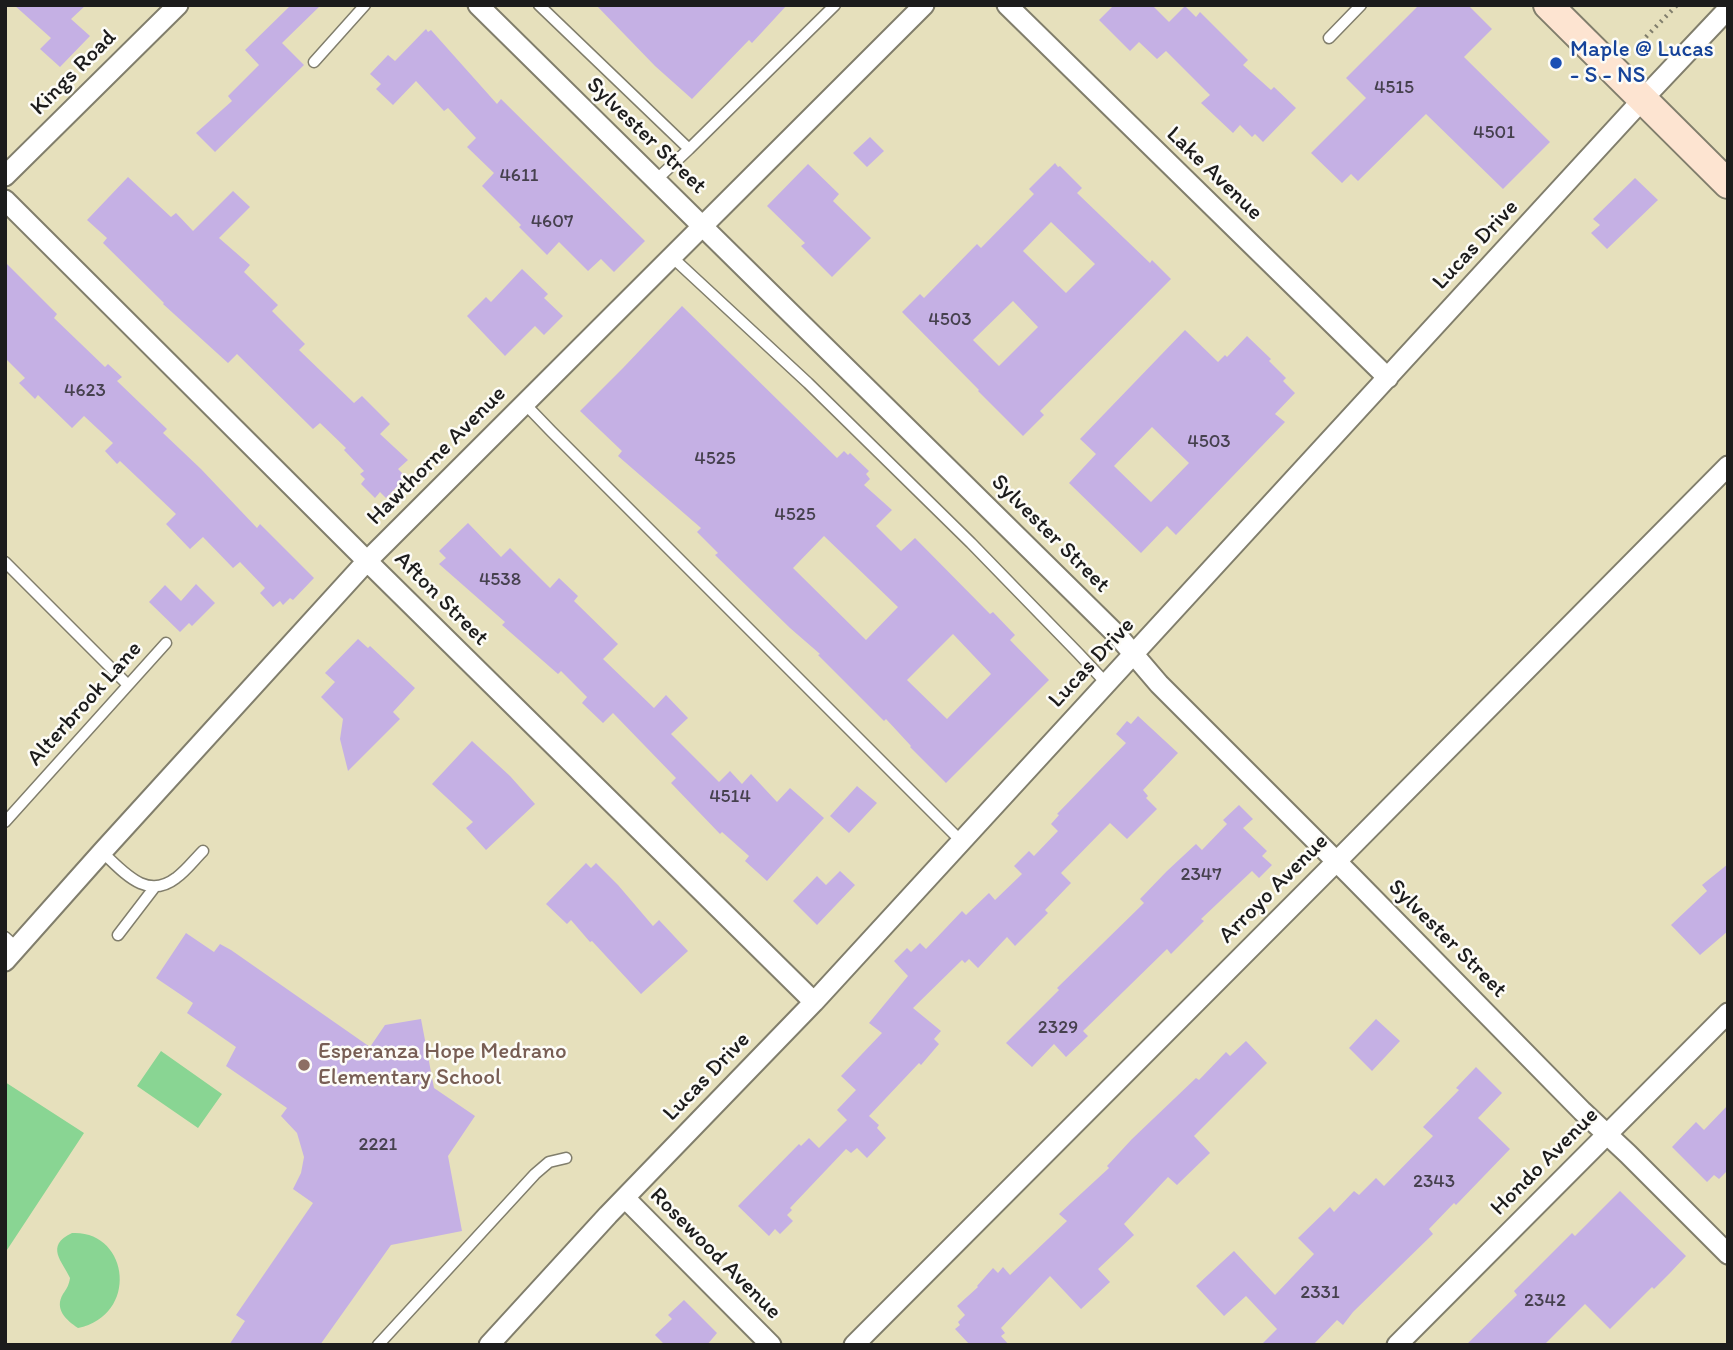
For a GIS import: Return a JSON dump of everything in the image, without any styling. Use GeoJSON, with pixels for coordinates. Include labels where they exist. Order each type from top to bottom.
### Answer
{"type":"FeatureCollection","features":[{"type":"Feature","properties":{"kind":"main road"},"geometry":{"type":"LineString","coordinates":[[1548,5],[1728,184]]}},
{"type":"Feature","properties":{"kind":"street","name":"Kings Road"},"geometry":{"type":"LineString","coordinates":[[5,176],[178,5]]}},
{"type":"Feature","properties":{"kind":"street","name":"Sylvester Street"},"geometry":{"type":"LineString","coordinates":[[478,5],[1118,636],[1159,684],[1728,1254]]}},
{"type":"Feature","properties":{"kind":"street","name":"Hawthorne Avenue"},"geometry":{"type":"LineString","coordinates":[[9,949],[102,852],[367,561],[924,5]]}},
{"type":"Feature","properties":{"kind":"street","name":"Lake Avenue"},"geometry":{"type":"LineString","coordinates":[[1007,5],[1388,377]]}},
{"type":"Feature","properties":{"kind":"street","name":"Lucas Drive"},"geometry":{"type":"LineString","coordinates":[[489,1345],[625,1198],[814,1002],[1728,9]]}},
{"type":"Feature","properties":{"kind":"street","name":"Afton Street"},"geometry":{"type":"LineString","coordinates":[[5,200],[814,1002]]}},
{"type":"Feature","properties":{"kind":"street","name":"Arroyo Avenue"},"geometry":{"type":"LineString","coordinates":[[854,1345],[1728,466]]}},
{"type":"Feature","properties":{"kind":"street","name":"Hondo Avenue"},"geometry":{"type":"LineString","coordinates":[[1397,1345],[1728,1013]]}},
{"type":"Feature","properties":{"kind":"street","name":"Rosewood Avenue"},"geometry":{"type":"LineString","coordinates":[[625,1198],[771,1345]]}},
{"type":"Feature","properties":{"kind":"lane"},"geometry":{"type":"LineString","coordinates":[[314,62],[365,5]]}},
{"type":"Feature","properties":{"kind":"lane"},"geometry":{"type":"LineString","coordinates":[[539,5],[689,149]]}},
{"type":"Feature","properties":{"kind":"lane"},"geometry":{"type":"LineString","coordinates":[[655,181],[835,5]]}},
{"type":"Feature","properties":{"kind":"lane"},"geometry":{"type":"LineString","coordinates":[[1329,38],[1360,5]]}},
{"type":"Feature","properties":{"kind":"lane"},"geometry":{"type":"LineString","coordinates":[[673,258],[808,383],[981,553],[1107,684]]}},
{"type":"Feature","properties":{"kind":"lane"},"geometry":{"type":"LineString","coordinates":[[524,403],[961,841]]}},
{"type":"Feature","properties":{"kind":"lane"},"geometry":{"type":"LineString","coordinates":[[5,562],[128,685]]}},
{"type":"Feature","properties":{"kind":"lane","name":"Alterbrook Lane"},"geometry":{"type":"LineString","coordinates":[[7,817],[166,643]]}},
{"type":"Feature","properties":{"kind":"lane"},"geometry":{"type":"LineString","coordinates":[[102,852],[135,880],[154,888],[177,878],[202,851]]}},
{"type":"Feature","properties":{"kind":"lane"},"geometry":{"type":"LineString","coordinates":[[118,935],[154,888]]}},
{"type":"Feature","properties":{"kind":"lane"},"geometry":{"type":"LineString","coordinates":[[378,1345],[535,1174],[549,1162],[566,1158]]}},
{"type":"Feature","properties":{"kind":"path"},"geometry":{"type":"LineString","coordinates":[[1641,42],[1677,5]]}},
{"type":"Feature","properties":{"kind":"green space"},"geometry":{"type":"Polygon","coordinates":[[[161,1051],[222,1094],[198,1128],[137,1086],[161,1051]]]}},
{"type":"Feature","properties":{"kind":"green space"},"geometry":{"type":"Polygon","coordinates":[[[5,1082],[84,1133],[5,1253],[5,1082]]]}},
{"type":"Feature","properties":{"kind":"green space"},"geometry":{"type":"Polygon","coordinates":[[[72,1233],[91,1236],[106,1245],[115,1258],[120,1274],[118,1291],[111,1307],[98,1320],[78,1328],[66,1318],[60,1305],[70,1278],[57,1249],[59,1243],[72,1233]]]}},
{"type":"Feature","properties":{"kind":"building"},"geometry":{"type":"Polygon","coordinates":[[[14,5],[86,5],[71,19],[90,36],[60,67],[40,49],[51,38],[14,5]]]}},
{"type":"Feature","properties":{"kind":"building"},"geometry":{"type":"Polygon","coordinates":[[[291,5],[321,5],[282,43],[304,65],[215,152],[196,133],[232,101],[228,96],[259,65],[245,50],[291,5]]]}},
{"type":"Feature","properties":{"kind":"building"},"geometry":{"type":"Polygon","coordinates":[[[596,5],[787,5],[752,43],[749,40],[692,99],[655,66],[596,5]]]}},
{"type":"Feature","properties":{"kind":"building"},"geometry":{"type":"Polygon","coordinates":[[[1114,5],[1152,5],[1169,22],[1185,6],[1196,17],[1200,12],[1248,60],[1243,65],[1271,90],[1274,87],[1296,108],[1263,142],[1255,134],[1252,137],[1240,125],[1233,133],[1201,103],[1210,95],[1166,51],[1157,59],[1139,42],[1130,51],[1099,20],[1114,5]]]}},
{"type":"Feature","properties":{"kind":"building"},"geometry":{"type":"Polygon","coordinates":[[[1419,5],[1468,5],[1492,29],[1464,57],[1550,142],[1503,189],[1426,114],[1358,181],[1351,174],[1342,183],[1311,153],[1366,98],[1346,78],[1419,5]]]}},
{"type":"Feature","properties":{"kind":"building"},"geometry":{"type":"Polygon","coordinates":[[[426,29],[428,32],[431,30],[497,104],[501,99],[645,241],[614,272],[601,259],[588,271],[559,242],[547,255],[482,186],[494,173],[467,147],[476,138],[448,108],[444,111],[416,81],[393,105],[376,89],[381,84],[370,74],[388,55],[395,61],[426,29]]]}},
{"type":"Feature","properties":{"kind":"building"},"geometry":{"type":"Polygon","coordinates":[[[870,137],[884,151],[867,167],[853,153],[870,137]]]}},
{"type":"Feature","properties":{"kind":"building"},"geometry":{"type":"Polygon","coordinates":[[[1055,163],[1060,166],[1082,188],[1077,193],[1150,263],[1152,260],[1171,279],[1040,411],[1044,415],[1023,436],[902,312],[920,294],[924,298],[977,244],[981,248],[1034,194],[1029,189],[1055,163]],[[1051,222],[1023,251],[1066,293],[1095,264],[1051,222]],[[1013,301],[973,340],[999,366],[1038,327],[1013,301]]]}},
{"type":"Feature","properties":{"kind":"building"},"geometry":{"type":"Polygon","coordinates":[[[808,164],[839,194],[833,201],[871,238],[832,277],[801,246],[805,243],[767,206],[808,164]]]}},
{"type":"Feature","properties":{"kind":"building"},"geometry":{"type":"Polygon","coordinates":[[[128,177],[171,217],[176,213],[193,231],[233,191],[250,207],[219,238],[250,265],[244,272],[278,305],[272,311],[305,344],[299,350],[354,403],[362,396],[390,424],[380,434],[408,460],[398,469],[406,477],[386,498],[380,492],[375,498],[361,484],[365,479],[360,474],[364,471],[344,450],[346,448],[320,423],[313,429],[237,354],[228,363],[163,304],[103,243],[107,238],[87,220],[128,177]]]}},
{"type":"Feature","properties":{"kind":"building"},"geometry":{"type":"Polygon","coordinates":[[[1635,178],[1658,200],[1607,249],[1591,233],[1600,225],[1593,219],[1635,178]]]}},
{"type":"Feature","properties":{"kind":"building"},"geometry":{"type":"Polygon","coordinates":[[[5,262],[57,314],[54,318],[105,367],[108,364],[122,377],[117,381],[167,429],[163,433],[257,528],[260,524],[314,578],[293,600],[290,598],[283,605],[280,601],[273,607],[260,593],[265,588],[240,562],[233,568],[203,537],[190,549],[166,524],[176,514],[120,461],[117,464],[105,451],[113,443],[84,416],[72,428],[38,395],[35,399],[19,383],[25,378],[5,358],[5,262]]]}},
{"type":"Feature","properties":{"kind":"building"},"geometry":{"type":"Polygon","coordinates":[[[522,269],[548,294],[544,298],[563,316],[544,335],[535,326],[505,356],[467,316],[486,297],[491,302],[522,269]]]}},
{"type":"Feature","properties":{"kind":"building"},"geometry":{"type":"Polygon","coordinates":[[[682,306],[837,458],[844,451],[848,455],[850,453],[869,471],[866,474],[870,479],[864,485],[892,510],[876,526],[901,551],[915,538],[990,614],[993,612],[1015,635],[1010,640],[1049,680],[946,783],[886,719],[884,721],[818,655],[820,654],[715,555],[718,553],[697,532],[701,528],[618,456],[622,451],[580,411],[682,306]],[[824,536],[793,568],[866,640],[898,607],[824,536]],[[953,634],[907,680],[947,719],[991,674],[953,634]]]}},
{"type":"Feature","properties":{"kind":"building"},"geometry":{"type":"Polygon","coordinates":[[[1185,330],[1218,362],[1225,355],[1227,357],[1247,336],[1271,359],[1269,361],[1286,378],[1283,381],[1295,393],[1275,414],[1285,422],[1176,535],[1167,526],[1141,553],[1069,483],[1096,454],[1080,439],[1185,330]],[[1152,427],[1114,466],[1151,502],[1189,463],[1152,427]]]}},
{"type":"Feature","properties":{"kind":"building"},"geometry":{"type":"Polygon","coordinates":[[[468,523],[501,557],[510,548],[550,588],[559,578],[578,596],[574,601],[618,644],[603,659],[654,708],[666,695],[688,718],[671,734],[719,782],[730,771],[742,784],[751,774],[777,802],[790,788],[824,818],[767,881],[745,861],[749,856],[722,832],[720,834],[671,783],[676,778],[613,713],[603,723],[582,703],[587,697],[561,671],[558,674],[502,625],[505,622],[439,564],[446,558],[439,551],[468,523]]]}},
{"type":"Feature","properties":{"kind":"building"},"geometry":{"type":"Polygon","coordinates":[[[196,584],[215,603],[192,626],[189,623],[180,632],[149,602],[165,585],[181,601],[196,584]]]}},
{"type":"Feature","properties":{"kind":"building"},"geometry":{"type":"Polygon","coordinates":[[[358,639],[368,648],[370,646],[415,688],[393,712],[400,719],[348,771],[340,739],[343,719],[321,697],[335,682],[325,673],[358,639]]]}},
{"type":"Feature","properties":{"kind":"building"},"geometry":{"type":"Polygon","coordinates":[[[1138,716],[1178,753],[1143,790],[1148,796],[1146,798],[1157,809],[1127,839],[1110,823],[1061,873],[1071,883],[1045,910],[1048,913],[1015,946],[1007,937],[978,968],[969,959],[965,963],[962,960],[913,1008],[941,1031],[934,1039],[939,1044],[869,1116],[879,1125],[877,1128],[886,1138],[867,1158],[857,1148],[851,1153],[846,1149],[790,1208],[792,1210],[787,1215],[793,1221],[780,1234],[775,1229],[769,1236],[738,1206],[799,1144],[801,1146],[809,1138],[819,1148],[847,1120],[837,1110],[856,1090],[841,1076],[882,1033],[869,1023],[908,976],[894,961],[907,948],[911,952],[920,943],[926,949],[962,911],[966,915],[989,893],[995,900],[1022,874],[1014,866],[1029,851],[1034,856],[1058,831],[1051,824],[1059,815],[1057,814],[1126,743],[1116,734],[1127,721],[1131,724],[1138,716]]]}},
{"type":"Feature","properties":{"kind":"building"},"geometry":{"type":"Polygon","coordinates":[[[472,741],[510,776],[535,804],[486,850],[466,828],[473,822],[432,784],[472,741]]]}},
{"type":"Feature","properties":{"kind":"building"},"geometry":{"type":"Polygon","coordinates":[[[857,786],[877,803],[849,833],[830,816],[857,786]]]}},
{"type":"Feature","properties":{"kind":"building"},"geometry":{"type":"Polygon","coordinates":[[[1239,805],[1253,819],[1243,828],[1267,851],[1262,856],[1272,865],[1259,878],[1252,871],[1201,919],[1204,921],[1171,954],[1167,949],[1083,1031],[1088,1036],[1066,1057],[1054,1044],[1032,1067],[1006,1043],[1059,990],[1057,988],[1144,903],[1140,899],[1167,871],[1196,844],[1202,850],[1227,824],[1223,820],[1239,805]]]}},
{"type":"Feature","properties":{"kind":"building"},"geometry":{"type":"Polygon","coordinates":[[[586,863],[591,868],[596,863],[653,926],[659,920],[688,951],[641,994],[571,920],[567,924],[546,904],[586,863]]]}},
{"type":"Feature","properties":{"kind":"building"},"geometry":{"type":"Polygon","coordinates":[[[1728,864],[1728,931],[1700,955],[1671,925],[1707,891],[1702,885],[1728,864]]]}},
{"type":"Feature","properties":{"kind":"building"},"geometry":{"type":"Polygon","coordinates":[[[840,871],[855,885],[817,925],[793,901],[817,876],[826,885],[840,871]]]}},
{"type":"Feature","properties":{"kind":"building"},"geometry":{"type":"Polygon","coordinates":[[[186,933],[214,952],[220,944],[231,950],[370,1047],[385,1025],[421,1019],[434,1088],[475,1116],[448,1156],[462,1231],[391,1245],[320,1345],[229,1345],[245,1321],[236,1315],[313,1203],[293,1189],[301,1173],[304,1157],[297,1133],[281,1116],[287,1108],[226,1066],[236,1047],[187,1013],[193,1003],[156,978],[186,933]]]}},
{"type":"Feature","properties":{"kind":"building"},"geometry":{"type":"Polygon","coordinates":[[[1376,1019],[1400,1041],[1372,1071],[1349,1048],[1376,1019]]]}},
{"type":"Feature","properties":{"kind":"building"},"geometry":{"type":"Polygon","coordinates":[[[1246,1041],[1267,1063],[1194,1136],[1210,1153],[1177,1185],[1168,1177],[1124,1224],[1134,1235],[1098,1269],[1110,1282],[1081,1309],[1050,1276],[1001,1328],[1005,1333],[1001,1336],[1009,1345],[970,1345],[955,1329],[965,1315],[957,1306],[978,1287],[993,1268],[998,1273],[1003,1267],[1010,1275],[1067,1221],[1059,1214],[1109,1168],[1107,1166],[1132,1139],[1196,1078],[1199,1080],[1226,1052],[1230,1056],[1246,1041]]]}},
{"type":"Feature","properties":{"kind":"building"},"geometry":{"type":"Polygon","coordinates":[[[1476,1067],[1502,1093],[1478,1118],[1510,1149],[1429,1229],[1433,1234],[1343,1325],[1337,1320],[1313,1345],[1261,1345],[1277,1329],[1246,1296],[1224,1316],[1196,1286],[1234,1251],[1275,1295],[1314,1254],[1298,1238],[1330,1207],[1334,1212],[1354,1191],[1359,1195],[1376,1178],[1384,1186],[1433,1136],[1423,1127],[1459,1090],[1456,1088],[1476,1067]]]}},
{"type":"Feature","properties":{"kind":"building"},"geometry":{"type":"Polygon","coordinates":[[[1728,1105],[1728,1170],[1719,1179],[1714,1175],[1707,1182],[1672,1147],[1696,1122],[1704,1130],[1728,1105]]]}},
{"type":"Feature","properties":{"kind":"building"},"geometry":{"type":"Polygon","coordinates":[[[1620,1191],[1686,1256],[1654,1289],[1652,1287],[1610,1329],[1585,1304],[1544,1345],[1466,1345],[1517,1295],[1514,1291],[1572,1233],[1575,1236],[1620,1191]]]}},
{"type":"Feature","properties":{"kind":"building"},"geometry":{"type":"Polygon","coordinates":[[[684,1300],[717,1333],[707,1345],[665,1345],[655,1335],[672,1319],[668,1315],[684,1300]]]}},
{"type":"Feature","properties":{"kind":"place","name":"Maple @ Lucas - S - NS"},"geometry":{"type":"Point","coordinates":[1556,63]}},
{"type":"Feature","properties":{"kind":"place","name":"Esperanza Hope Medrano Elementary School"},"geometry":{"type":"Point","coordinates":[304,1065]}}]}
